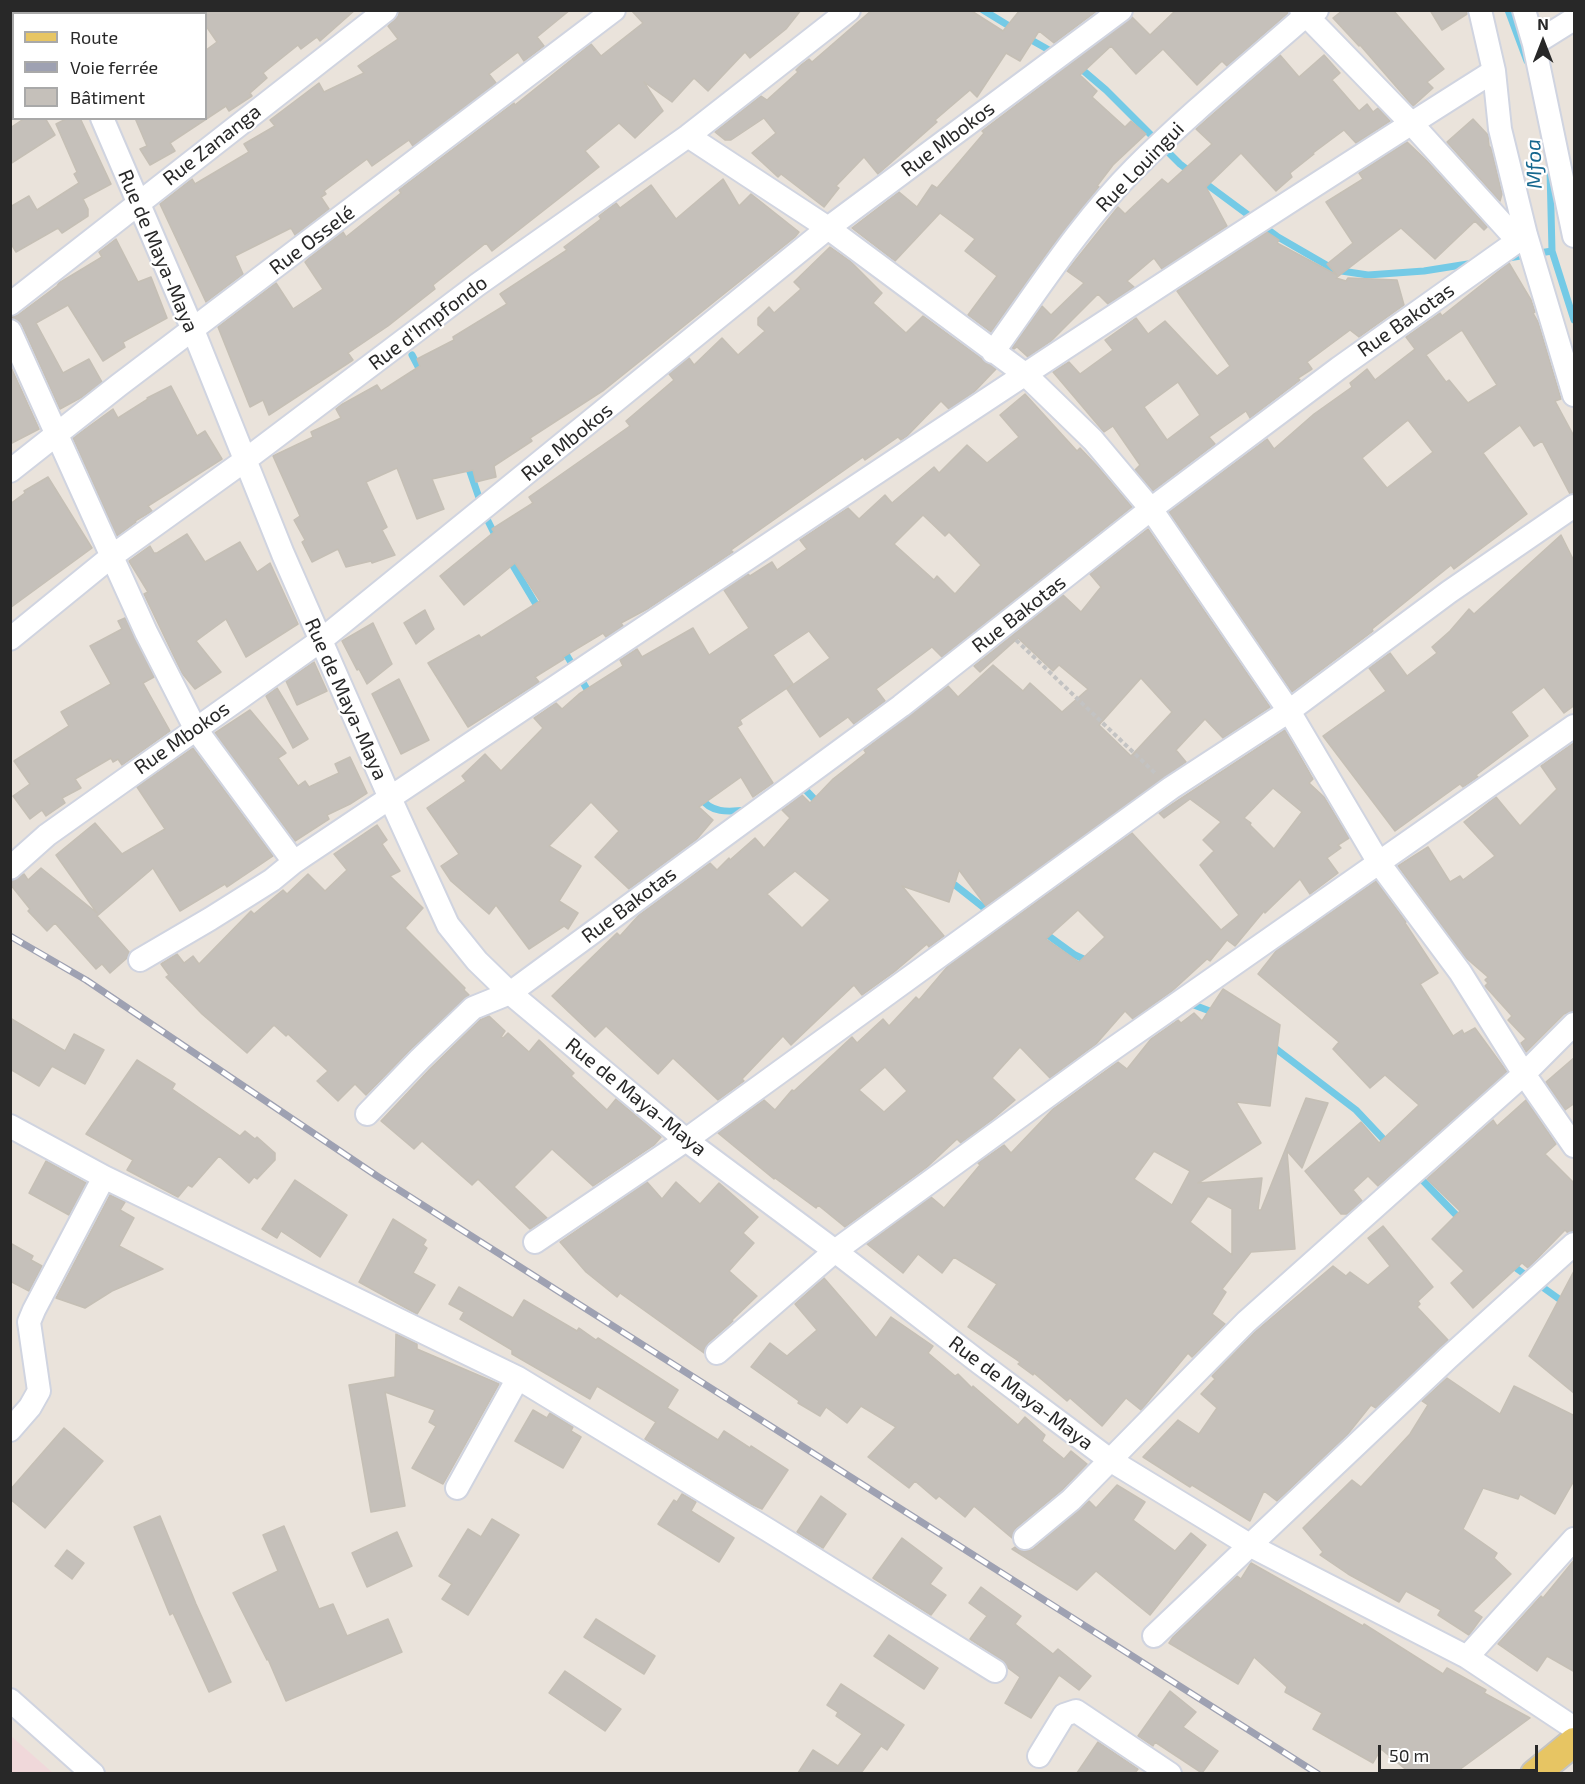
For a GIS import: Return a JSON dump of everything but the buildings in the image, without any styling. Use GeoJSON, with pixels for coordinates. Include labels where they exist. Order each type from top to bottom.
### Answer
{"type":"FeatureCollection","features":[{"type":"Feature","properties":{"kind":"main road"},"geometry":{"type":"LineString","coordinates":[[1535,1773],[1575,1742]]}},
{"type":"Feature","properties":{"kind":"street","name":"Rue Zananga"},"geometry":{"type":"LineString","coordinates":[[10,304],[386,10]]}},
{"type":"Feature","properties":{"kind":"street","name":"Rue Osselé"},"geometry":{"type":"LineString","coordinates":[[10,471],[614,10]]}},
{"type":"Feature","properties":{"kind":"street","name":"Rue d'Impfondo"},"geometry":{"type":"LineString","coordinates":[[10,639],[112,556],[244,461],[477,285],[688,136],[849,10]]}},
{"type":"Feature","properties":{"kind":"street","name":"Rue Mbokos"},"geometry":{"type":"LineString","coordinates":[[10,868],[47,835],[320,641],[828,228],[1121,10]]}},
{"type":"Feature","properties":{"kind":"street"},"geometry":{"type":"LineString","coordinates":[[1480,10],[1494,71],[1500,129],[1522,238],[1575,395]]}},
{"type":"Feature","properties":{"kind":"street"},"geometry":{"type":"LineString","coordinates":[[1524,10],[1570,194],[1575,236]]}},
{"type":"Feature","properties":{"kind":"street"},"geometry":{"type":"LineString","coordinates":[[1308,12],[1410,123],[1522,238]]}},
{"type":"Feature","properties":{"kind":"street","name":"Rue Louingui"},"geometry":{"type":"LineString","coordinates":[[993,352],[1094,214],[1134,168],[1308,12]]}},
{"type":"Feature","properties":{"kind":"street"},"geometry":{"type":"LineString","coordinates":[[1534,44],[1575,19]]}},
{"type":"Feature","properties":{"kind":"street"},"geometry":{"type":"LineString","coordinates":[[140,960],[272,880],[294,862],[1224,243],[1494,71]]}},
{"type":"Feature","properties":{"kind":"street","name":"Rue de Maya-Maya"},"geometry":{"type":"LineString","coordinates":[[103,120],[193,330],[244,461],[320,641],[448,925],[477,961],[510,993],[686,1140],[1110,1460],[1251,1546],[1467,1657],[1575,1728]]}},
{"type":"Feature","properties":{"kind":"street"},"geometry":{"type":"LineString","coordinates":[[688,136],[828,228],[1026,375],[1093,440],[1151,509],[1289,711],[1379,863],[1460,972],[1524,1074],[1575,1146]]}},
{"type":"Feature","properties":{"kind":"street","name":"Rue Bakotas"},"geometry":{"type":"LineString","coordinates":[[367,1114],[473,1008],[510,993],[901,706],[1151,509],[1339,368],[1522,238]]}},
{"type":"Feature","properties":{"kind":"street"},"geometry":{"type":"LineString","coordinates":[[10,331],[146,632],[195,728],[294,862]]}},
{"type":"Feature","properties":{"kind":"street"},"geometry":{"type":"LineString","coordinates":[[535,1242],[686,1140],[1171,788],[1289,711],[1449,592],[1575,506]]}},
{"type":"Feature","properties":{"kind":"street"},"geometry":{"type":"LineString","coordinates":[[717,1353],[835,1251],[1097,1060],[1575,726]]}},
{"type":"Feature","properties":{"kind":"street"},"geometry":{"type":"LineString","coordinates":[[1024,1538],[1071,1500],[1246,1322],[1524,1074],[1575,1024]]}},
{"type":"Feature","properties":{"kind":"street"},"geometry":{"type":"LineString","coordinates":[[10,1126],[104,1177],[518,1378],[995,1671]]}},
{"type":"Feature","properties":{"kind":"street"},"geometry":{"type":"LineString","coordinates":[[10,1430],[30,1407],[39,1391],[29,1322],[104,1177]]}},
{"type":"Feature","properties":{"kind":"street"},"geometry":{"type":"LineString","coordinates":[[1154,1636],[1448,1358],[1575,1244]]}},
{"type":"Feature","properties":{"kind":"street"},"geometry":{"type":"LineString","coordinates":[[457,1488],[518,1378]]}},
{"type":"Feature","properties":{"kind":"street"},"geometry":{"type":"LineString","coordinates":[[1467,1657],[1575,1539]]}},
{"type":"Feature","properties":{"kind":"street"},"geometry":{"type":"LineString","coordinates":[[10,1700],[93,1773]]}},
{"type":"Feature","properties":{"kind":"street"},"geometry":{"type":"LineString","coordinates":[[1039,1756],[1064,1715],[1076,1711],[1170,1773]]}},
{"type":"Feature","properties":{"kind":"path"},"geometry":{"type":"LineString","coordinates":[[1002,628],[1171,788]]}},
{"type":"Feature","properties":{"kind":"shaded area"},"geometry":{"type":"Polygon","coordinates":[[[11,1736],[53,1773],[11,1773],[11,1736]]]}},
{"type":"Feature","properties":{"kind":"waterway"},"geometry":{"type":"LineString","coordinates":[[983,10],[1014,29]]}},
{"type":"Feature","properties":{"kind":"waterway","name":"Mfoa"},"geometry":{"type":"LineString","coordinates":[[1508,10],[1527,61]]}},
{"type":"Feature","properties":{"kind":"waterway"},"geometry":{"type":"LineString","coordinates":[[1026,37],[1079,67],[1193,174]]}},
{"type":"Feature","properties":{"kind":"waterway","name":"Mfoa"},"geometry":{"type":"LineString","coordinates":[[1550,170],[1552,251],[1574,320]]}},
{"type":"Feature","properties":{"kind":"waterway"},"geometry":{"type":"LineString","coordinates":[[1201,180],[1278,237],[1335,270],[1368,275],[1424,271],[1474,263]]}},
{"type":"Feature","properties":{"kind":"waterway"},"geometry":{"type":"LineString","coordinates":[[1508,258],[1552,251]]}},
{"type":"Feature","properties":{"kind":"waterway"},"geometry":{"type":"LineString","coordinates":[[412,355],[422,374]]}},
{"type":"Feature","properties":{"kind":"waterway"},"geometry":{"type":"LineString","coordinates":[[467,463],[485,515],[497,539]]}},
{"type":"Feature","properties":{"kind":"waterway"},"geometry":{"type":"LineString","coordinates":[[509,559],[540,611]]}},
{"type":"Feature","properties":{"kind":"waterway"},"geometry":{"type":"LineString","coordinates":[[563,649],[591,696]]}},
{"type":"Feature","properties":{"kind":"waterway"},"geometry":{"type":"LineString","coordinates":[[800,784],[819,804]]}},
{"type":"Feature","properties":{"kind":"waterway"},"geometry":{"type":"LineString","coordinates":[[699,796],[715,809],[748,810]]}},
{"type":"Feature","properties":{"kind":"waterway"},"geometry":{"type":"LineString","coordinates":[[948,882],[988,911],[993,912]]}},
{"type":"Feature","properties":{"kind":"waterway"},"geometry":{"type":"LineString","coordinates":[[1042,931],[1075,955],[1090,962]]}},
{"type":"Feature","properties":{"kind":"waterway"},"geometry":{"type":"LineString","coordinates":[[1186,1002],[1215,1013]]}},
{"type":"Feature","properties":{"kind":"waterway"},"geometry":{"type":"LineString","coordinates":[[1271,1045],[1356,1110],[1388,1144]]}},
{"type":"Feature","properties":{"kind":"waterway"},"geometry":{"type":"LineString","coordinates":[[1400,1157],[1461,1220]]}},
{"type":"Feature","properties":{"kind":"waterway"},"geometry":{"type":"LineString","coordinates":[[1509,1263],[1566,1304]]}},
{"type":"Feature","properties":{"kind":"railway"},"geometry":{"type":"LineString","coordinates":[[10,936],[86,980],[377,1176],[1318,1774]]}}]}
